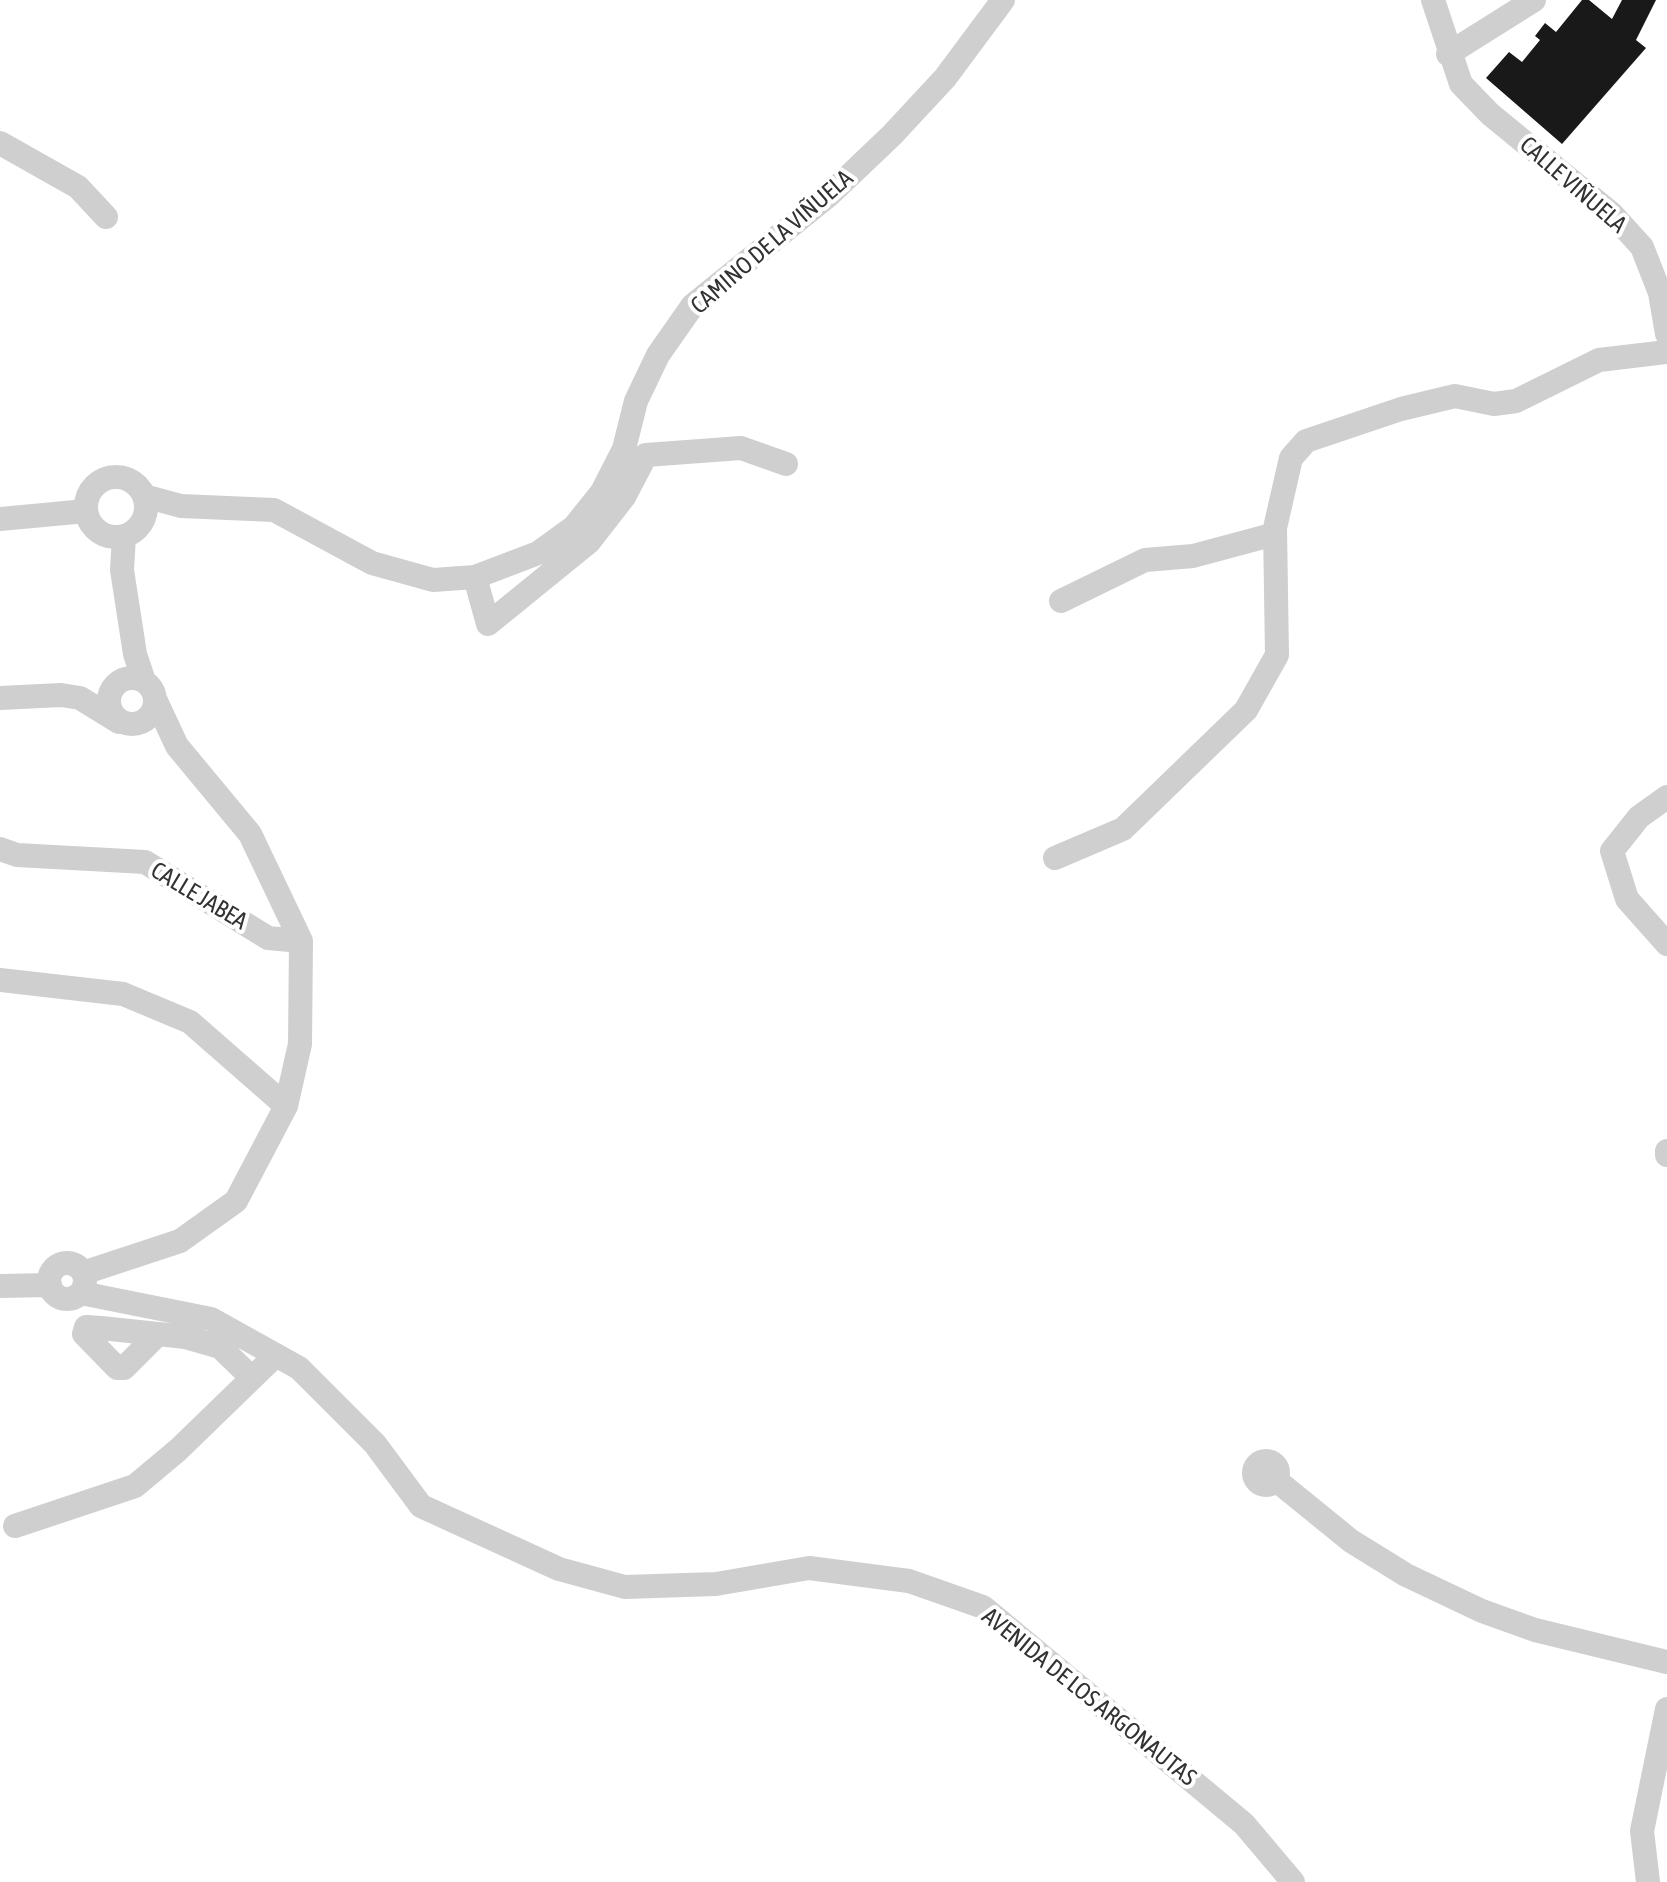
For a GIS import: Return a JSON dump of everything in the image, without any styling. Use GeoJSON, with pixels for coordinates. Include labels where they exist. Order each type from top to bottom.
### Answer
{"type":"FeatureCollection","features":[{"type":"Feature","properties":{"kind":"street","name":"CAMINO DE LA VIÑUELA"},"geometry":{"type":"LineString","coordinates":[[130,522],[181,506],[274,510],[372,563],[433,580],[475,577],[538,553],[574,527],[602,492],[624,449],[636,401],[658,355],[693,305],[828,196],[892,135],[945,78],[1003,0]]}},
{"type":"Feature","properties":{"kind":"street","name":"CALLE VIÑUELA"},"geometry":{"type":"LineString","coordinates":[[1433,0],[1448,54],[1461,84],[1490,114],[1612,214],[1642,247],[1660,293],[1667,334]]}},
{"type":"Feature","properties":{"kind":"street"},"geometry":{"type":"LineString","coordinates":[[1448,54],[1534,0]]}},
{"type":"Feature","properties":{"kind":"street"},"geometry":{"type":"LineString","coordinates":[[0,143],[78,187],[106,217]]}},
{"type":"Feature","properties":{"kind":"street"},"geometry":{"type":"LineString","coordinates":[[1055,858],[1123,829],[1246,710],[1277,655],[1275,534],[1291,458],[1306,441],[1401,409],[1455,396],[1494,404],[1516,401],[1599,360],[1667,352]]}},
{"type":"Feature","properties":{"kind":"street"},"geometry":{"type":"LineString","coordinates":[[475,577],[488,624],[589,542],[624,497],[646,455],[741,448],[786,464]]}},
{"type":"Feature","properties":{"kind":"street"},"geometry":{"type":"LineString","coordinates":[[124,723],[144,722],[135,686],[135,654],[122,570],[130,522],[135,483],[125,479],[105,479],[90,493],[86,511],[94,528],[130,522]]}},
{"type":"Feature","properties":{"kind":"street"},"geometry":{"type":"LineString","coordinates":[[0,519],[86,511]]}},
{"type":"Feature","properties":{"kind":"street"},"geometry":{"type":"LineString","coordinates":[[1061,601],[1145,560],[1193,556],[1275,534]]}},
{"type":"Feature","properties":{"kind":"street"},"geometry":{"type":"LineString","coordinates":[[80,698],[135,686]]}},
{"type":"Feature","properties":{"kind":"street"},"geometry":{"type":"LineString","coordinates":[[124,723],[109,704],[135,686]]}},
{"type":"Feature","properties":{"kind":"street"},"geometry":{"type":"LineString","coordinates":[[82,1283],[180,1241],[236,1201],[286,1106],[300,1044],[301,941],[250,834],[177,746],[135,686]]}},
{"type":"Feature","properties":{"kind":"street"},"geometry":{"type":"LineString","coordinates":[[0,698],[61,695],[80,698],[124,723],[177,746]]}},
{"type":"Feature","properties":{"kind":"street"},"geometry":{"type":"LineString","coordinates":[[1667,797],[1639,817],[1612,851],[1627,899],[1667,944]]}},
{"type":"Feature","properties":{"kind":"street","name":"CALLE JABEA"},"geometry":{"type":"LineString","coordinates":[[0,849],[17,855],[145,862],[268,938],[301,941]]}},
{"type":"Feature","properties":{"kind":"street"},"geometry":{"type":"LineString","coordinates":[[0,980],[123,994],[190,1022],[286,1106]]}},
{"type":"Feature","properties":{"kind":"street","name":"AVENIDA DE LOS ARGONAUTAS"},"geometry":{"type":"LineString","coordinates":[[0,1286],[50,1285],[61,1298],[73,1298],[82,1283],[211,1319],[299,1368],[375,1444],[421,1506],[559,1569],[625,1587],[716,1584],[809,1568],[909,1581],[983,1607],[1244,1824],[1293,1882]]}},
{"type":"Feature","properties":{"kind":"street"},"geometry":{"type":"LineString","coordinates":[[158,1334],[220,1347],[252,1378]]}},
{"type":"Feature","properties":{"kind":"street"},"geometry":{"type":"LineString","coordinates":[[15,1526],[135,1486],[178,1450],[276,1355]]}},
{"type":"Feature","properties":{"kind":"street"},"geometry":{"type":"LineString","coordinates":[[1276,1480],[1351,1541],[1406,1575],[1482,1611],[1535,1630],[1667,1662]]}},
{"type":"Feature","properties":{"kind":"street"},"geometry":{"type":"LineString","coordinates":[[1648,1882],[1642,1831],[1667,1709]]}},
{"type":"Feature","properties":{"kind":"building"},"geometry":{"type":"Polygon","coordinates":[[[1582,0],[1589,0],[1612,19],[1622,0],[1656,0],[1636,40],[1646,48],[1562,144],[1486,78],[1509,52],[1522,62],[1540,40],[1535,36],[1545,23],[1556,32],[1582,0]]]}}]}
